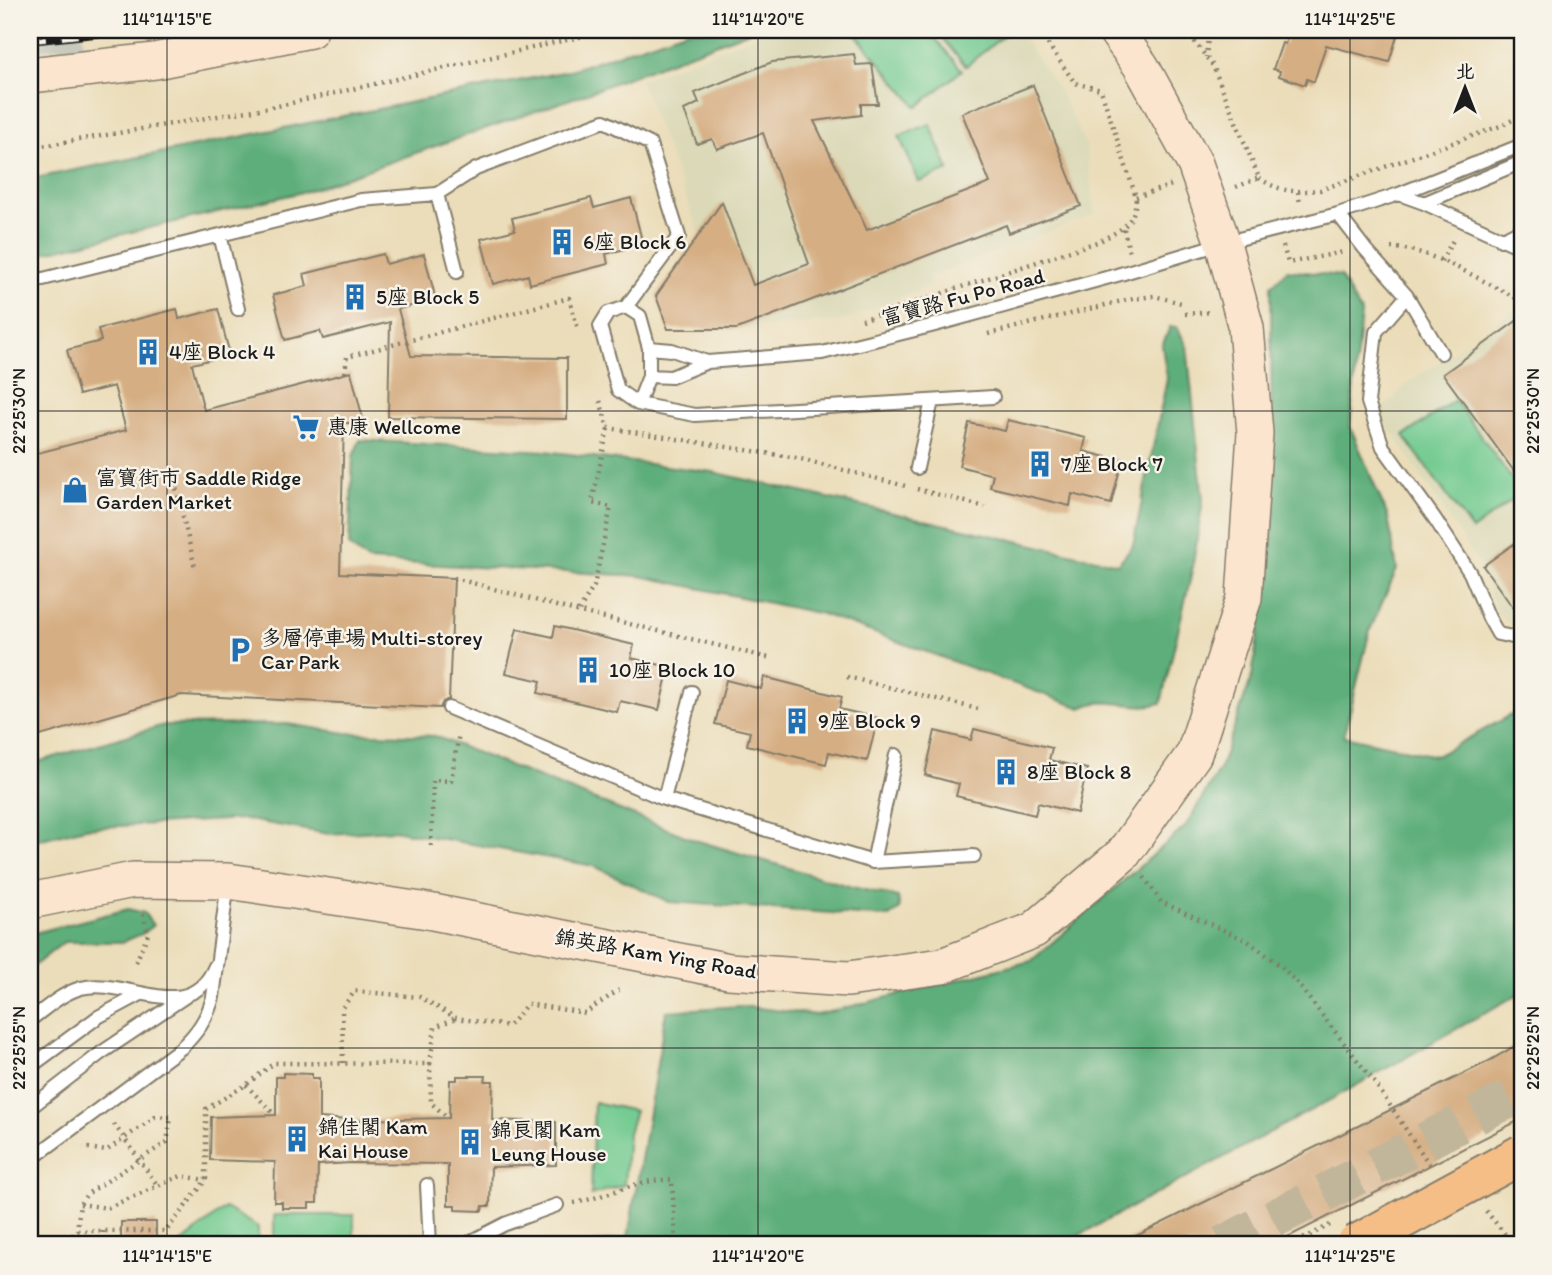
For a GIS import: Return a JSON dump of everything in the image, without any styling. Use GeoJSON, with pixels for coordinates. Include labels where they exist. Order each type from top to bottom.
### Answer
{"type":"FeatureCollection","features":[{"type":"Feature","properties":{"kind":"main road"},"geometry":{"type":"LineString","coordinates":[[1355,1245],[1522,1154]]}},
{"type":"Feature","properties":{"kind":"street"},"geometry":{"type":"LineString","coordinates":[[30,75],[155,61],[310,30]]}},
{"type":"Feature","properties":{"kind":"street","name":"錦英路 Kam Ying Road"},"geometry":{"type":"LineString","coordinates":[[30,901],[132,880],[228,881],[428,911],[729,971],[848,979],[942,967],[1034,930],[1123,854],[1194,754],[1244,598],[1255,433],[1246,328],[1223,243],[1195,164],[1141,65],[1115,30]]}},
{"type":"Feature","properties":{"kind":"lane"},"geometry":{"type":"LineString","coordinates":[[30,285],[361,200],[437,194],[475,169],[604,121],[650,144],[679,236],[626,307],[608,313],[600,326],[618,390],[638,404],[695,415],[993,397]]}},
{"type":"Feature","properties":{"kind":"lane","name":"富寶路 Fu Po Road"},"geometry":{"type":"LineString","coordinates":[[649,376],[671,377],[707,362],[822,353],[1117,275],[1223,243],[1338,214],[1399,194],[1522,145]]}},
{"type":"Feature","properties":{"kind":"lane"},"geometry":{"type":"LineString","coordinates":[[1424,203],[1522,162]]}},
{"type":"Feature","properties":{"kind":"lane"},"geometry":{"type":"LineString","coordinates":[[437,194],[457,272]]}},
{"type":"Feature","properties":{"kind":"lane"},"geometry":{"type":"LineString","coordinates":[[1399,194],[1522,248]]}},
{"type":"Feature","properties":{"kind":"lane"},"geometry":{"type":"LineString","coordinates":[[1338,214],[1407,296],[1441,353]]}},
{"type":"Feature","properties":{"kind":"lane"},"geometry":{"type":"LineString","coordinates":[[1502,240],[1522,229]]}},
{"type":"Feature","properties":{"kind":"lane"},"geometry":{"type":"LineString","coordinates":[[220,235],[238,309]]}},
{"type":"Feature","properties":{"kind":"lane"},"geometry":{"type":"LineString","coordinates":[[1407,296],[1376,332],[1368,402],[1382,447],[1435,519],[1470,573],[1489,618],[1499,634],[1522,639]]}},
{"type":"Feature","properties":{"kind":"lane"},"geometry":{"type":"LineString","coordinates":[[626,307],[640,316],[649,348],[649,376],[638,404]]}},
{"type":"Feature","properties":{"kind":"lane","name":"富寶路 Fu Po Road"},"geometry":{"type":"LineString","coordinates":[[649,348],[672,350],[707,362]]}},
{"type":"Feature","properties":{"kind":"lane"},"geometry":{"type":"LineString","coordinates":[[917,468],[932,401]]}},
{"type":"Feature","properties":{"kind":"lane"},"geometry":{"type":"LineString","coordinates":[[664,799],[692,692]]}},
{"type":"Feature","properties":{"kind":"lane"},"geometry":{"type":"LineString","coordinates":[[449,708],[664,799],[873,862],[974,856]]}},
{"type":"Feature","properties":{"kind":"lane"},"geometry":{"type":"LineString","coordinates":[[873,862],[896,755]]}},
{"type":"Feature","properties":{"kind":"lane"},"geometry":{"type":"LineString","coordinates":[[30,1160],[181,1048],[197,1032],[211,1005],[228,881]]}},
{"type":"Feature","properties":{"kind":"lane"},"geometry":{"type":"LineString","coordinates":[[30,1108],[102,1053],[201,986],[213,971],[219,956]]}},
{"type":"Feature","properties":{"kind":"lane"},"geometry":{"type":"LineString","coordinates":[[30,1020],[66,994],[80,988],[110,987],[172,998],[188,994]]}},
{"type":"Feature","properties":{"kind":"lane"},"geometry":{"type":"LineString","coordinates":[[30,1067],[99,1017],[141,993]]}},
{"type":"Feature","properties":{"kind":"lane"},"geometry":{"type":"LineString","coordinates":[[427,1185],[430,1245]]}},
{"type":"Feature","properties":{"kind":"lane"},"geometry":{"type":"LineString","coordinates":[[464,1245],[505,1224],[557,1205]]}},
{"type":"Feature","properties":{"kind":"path"},"geometry":{"type":"LineString","coordinates":[[30,148],[282,105],[610,30]]}},
{"type":"Feature","properties":{"kind":"path","name":"富寶路 Fu Po Road"},"geometry":{"type":"LineString","coordinates":[[855,323],[1100,241],[1124,229],[1135,211],[1136,197],[1101,90],[1074,83],[1038,30]]}},
{"type":"Feature","properties":{"kind":"path"},"geometry":{"type":"LineString","coordinates":[[1186,30],[1213,66],[1259,178],[1275,188],[1291,192],[1320,190],[1522,116]]}},
{"type":"Feature","properties":{"kind":"path"},"geometry":{"type":"LineString","coordinates":[[1202,30],[1208,38],[1206,57]]}},
{"type":"Feature","properties":{"kind":"path"},"geometry":{"type":"LineString","coordinates":[[579,611],[594,586],[611,507],[592,503],[608,428]]}},
{"type":"Feature","properties":{"kind":"path"},"geometry":{"type":"LineString","coordinates":[[173,475],[195,567]]}},
{"type":"Feature","properties":{"kind":"path"},"geometry":{"type":"LineString","coordinates":[[454,578],[769,658]]}},
{"type":"Feature","properties":{"kind":"path"},"geometry":{"type":"LineString","coordinates":[[848,677],[978,709]]}},
{"type":"Feature","properties":{"kind":"path"},"geometry":{"type":"LineString","coordinates":[[431,846],[433,780],[451,781],[463,714]]}},
{"type":"Feature","properties":{"kind":"path"},"geometry":{"type":"LineString","coordinates":[[1142,873],[1161,902],[1248,941],[1281,966],[1375,1083],[1433,1171]]}},
{"type":"Feature","properties":{"kind":"path"},"geometry":{"type":"LineString","coordinates":[[136,962],[148,934],[141,903]]}},
{"type":"Feature","properties":{"kind":"path"},"geometry":{"type":"LineString","coordinates":[[343,1063],[342,1008],[355,991],[420,997],[456,1018],[509,1027],[527,1004],[584,1013],[619,990]]}},
{"type":"Feature","properties":{"kind":"path"},"geometry":{"type":"LineString","coordinates":[[446,1116],[431,1103],[430,1064],[435,1027],[456,1018]]}},
{"type":"Feature","properties":{"kind":"path"},"geometry":{"type":"LineString","coordinates":[[77,1231],[166,1231],[206,1180],[206,1108],[246,1085],[274,1063],[430,1064]]}},
{"type":"Feature","properties":{"kind":"path"},"geometry":{"type":"LineString","coordinates":[[246,1085],[274,1114]]}},
{"type":"Feature","properties":{"kind":"path"},"geometry":{"type":"LineString","coordinates":[[62,1245],[77,1231],[80,1204],[87,1194],[167,1142],[171,1117],[155,1117],[106,1151],[78,1148]]}},
{"type":"Feature","properties":{"kind":"path"},"geometry":{"type":"LineString","coordinates":[[114,1124],[158,1186]]}},
{"type":"Feature","properties":{"kind":"path"},"geometry":{"type":"LineString","coordinates":[[80,1204],[107,1208],[181,1176],[206,1180]]}},
{"type":"Feature","properties":{"kind":"path"},"geometry":{"type":"LineString","coordinates":[[557,1205],[602,1197],[648,1180],[672,1180],[676,1245]]}},
{"type":"Feature","properties":{"kind":"path"},"geometry":{"type":"LineString","coordinates":[[103,1231],[103,1245]]}},
{"type":"Feature","properties":{"kind":"shaded area"},"geometry":{"type":"Polygon","coordinates":[[[30,30],[82,30],[84,45],[30,51],[30,30]]]}},
{"type":"Feature","properties":{"kind":"shaded area"},"geometry":{"type":"Polygon","coordinates":[[[770,30],[1018,30],[1060,92],[1086,145],[1095,214],[929,277],[933,285],[841,321],[737,329],[640,80],[770,30]]]}},
{"type":"Feature","properties":{"kind":"shaded area"},"geometry":{"type":"Polygon","coordinates":[[[1516,309],[1522,310],[1522,628],[1509,624],[1497,613],[1479,564],[1379,412],[1408,383],[1516,309]]]}},
{"type":"Feature","properties":{"kind":"green space"},"geometry":{"type":"Polygon","coordinates":[[[688,30],[752,30],[582,95],[307,191],[30,256],[30,179],[567,71],[688,30]]]}},
{"type":"Feature","properties":{"kind":"green space"},"geometry":{"type":"Polygon","coordinates":[[[852,30],[928,30],[962,70],[917,107],[852,30]]]}},
{"type":"Feature","properties":{"kind":"green space"},"geometry":{"type":"Polygon","coordinates":[[[935,30],[1010,30],[966,66],[935,30]]]}},
{"type":"Feature","properties":{"kind":"green space"},"geometry":{"type":"Polygon","coordinates":[[[930,124],[949,170],[919,182],[899,136],[930,124]]]}},
{"type":"Feature","properties":{"kind":"green space"},"geometry":{"type":"Polygon","coordinates":[[[1287,270],[1340,276],[1361,313],[1350,426],[1388,517],[1397,569],[1370,630],[1344,736],[1436,756],[1522,709],[1522,992],[1343,1093],[1061,1245],[587,1245],[628,1237],[666,1011],[741,1006],[817,1015],[1031,961],[1185,827],[1220,768],[1252,676],[1272,540],[1271,286],[1287,270]]]}},
{"type":"Feature","properties":{"kind":"green space"},"geometry":{"type":"Polygon","coordinates":[[[1170,327],[1177,327],[1187,346],[1203,500],[1191,576],[1161,703],[1141,706],[1101,703],[1081,708],[822,614],[640,576],[368,561],[349,546],[353,456],[360,440],[545,451],[713,472],[1118,564],[1133,545],[1167,379],[1162,346],[1170,327]]]}},
{"type":"Feature","properties":{"kind":"green space"},"geometry":{"type":"Polygon","coordinates":[[[1455,400],[1522,493],[1472,530],[1404,436],[1455,400]]]}},
{"type":"Feature","properties":{"kind":"green space"},"geometry":{"type":"Polygon","coordinates":[[[287,724],[346,733],[435,736],[695,840],[852,887],[898,897],[900,909],[889,917],[669,902],[594,866],[393,830],[329,834],[242,819],[85,828],[30,842],[30,764],[164,725],[287,724]]]}},
{"type":"Feature","properties":{"kind":"green space"},"geometry":{"type":"Polygon","coordinates":[[[128,909],[144,913],[153,925],[144,933],[123,942],[64,942],[30,969],[30,934],[128,909]]]}},
{"type":"Feature","properties":{"kind":"green space"},"geometry":{"type":"Polygon","coordinates":[[[594,1102],[635,1111],[628,1133],[624,1185],[591,1195],[594,1102]]]}},
{"type":"Feature","properties":{"kind":"green space"},"geometry":{"type":"Polygon","coordinates":[[[225,1208],[258,1227],[258,1245],[179,1245],[225,1208]]]}},
{"type":"Feature","properties":{"kind":"green space"},"geometry":{"type":"Polygon","coordinates":[[[274,1215],[354,1215],[354,1245],[274,1245],[274,1215]]]}},
{"type":"Feature","properties":{"kind":"building"},"geometry":{"type":"Polygon","coordinates":[[[1290,30],[1399,30],[1389,62],[1326,45],[1314,82],[1307,79],[1305,85],[1279,76],[1280,71],[1273,69],[1282,43],[1285,44],[1290,30]]]}},
{"type":"Feature","properties":{"kind":"building"},"geometry":{"type":"Polygon","coordinates":[[[854,54],[856,65],[872,64],[878,104],[861,104],[861,115],[814,121],[867,230],[990,183],[962,113],[1033,85],[1081,206],[1009,233],[1006,225],[737,329],[668,329],[656,296],[722,202],[753,285],[809,264],[763,133],[717,149],[712,139],[697,144],[684,110],[699,103],[695,93],[772,62],[854,54]]]}},
{"type":"Feature","properties":{"kind":"building","name":"6座 Block 6"},"geometry":{"type":"Polygon","coordinates":[[[591,198],[594,208],[631,198],[643,244],[606,254],[608,264],[530,284],[528,275],[493,284],[481,239],[515,230],[512,218],[591,198]]]}},
{"type":"Feature","properties":{"kind":"building"},"geometry":{"type":"Polygon","coordinates":[[[383,254],[386,264],[424,254],[436,300],[398,309],[411,356],[567,358],[567,419],[388,417],[390,322],[323,339],[320,331],[285,340],[273,295],[307,286],[304,274],[383,254]]]}},
{"type":"Feature","properties":{"kind":"building"},"geometry":{"type":"Polygon","coordinates":[[[177,309],[179,319],[218,309],[230,355],[192,364],[204,410],[351,372],[364,423],[344,423],[340,573],[454,578],[449,699],[443,702],[440,708],[181,695],[30,739],[30,455],[126,430],[114,386],[79,395],[67,350],[101,341],[98,329],[177,309]]]}},
{"type":"Feature","properties":{"kind":"building"},"geometry":{"type":"Polygon","coordinates":[[[1522,317],[1522,482],[1443,374],[1522,317]]]}},
{"type":"Feature","properties":{"kind":"building","name":"7座 Block 7"},"geometry":{"type":"Polygon","coordinates":[[[1008,420],[1086,438],[1083,451],[1122,461],[1111,504],[1072,494],[1070,506],[990,487],[993,475],[959,466],[969,423],[1005,431],[1008,420]]]}},
{"type":"Feature","properties":{"kind":"building"},"geometry":{"type":"Polygon","coordinates":[[[1522,538],[1522,620],[1483,566],[1522,538]]]}},
{"type":"Feature","properties":{"kind":"building","name":"10座 Block 10"},"geometry":{"type":"Polygon","coordinates":[[[555,626],[634,645],[631,658],[669,667],[659,710],[620,701],[617,712],[538,693],[541,681],[506,673],[517,629],[553,637],[555,626]]]}},
{"type":"Feature","properties":{"kind":"building","name":"9座 Block 9"},"geometry":{"type":"Polygon","coordinates":[[[764,677],[842,697],[839,709],[878,718],[867,761],[829,752],[826,764],[747,745],[750,732],[715,724],[726,680],[761,689],[764,677]]]}},
{"type":"Feature","properties":{"kind":"building","name":"8座 Block 8"},"geometry":{"type":"Polygon","coordinates":[[[974,729],[1052,748],[1049,760],[1087,769],[1077,813],[1038,803],[1035,815],[956,796],[959,784],[925,775],[935,731],[971,740],[974,729]]]}},
{"type":"Feature","properties":{"kind":"building"},"geometry":{"type":"Polygon","coordinates":[[[1522,1042],[1522,1119],[1272,1245],[1118,1245],[1487,1062],[1522,1042]]]}},
{"type":"Feature","properties":{"kind":"building"},"geometry":{"type":"Polygon","coordinates":[[[283,1073],[312,1074],[312,1078],[319,1078],[319,1118],[351,1120],[449,1118],[450,1080],[457,1080],[457,1076],[486,1076],[485,1081],[493,1081],[492,1120],[556,1122],[556,1165],[491,1167],[490,1206],[483,1206],[482,1211],[455,1210],[455,1205],[448,1205],[448,1164],[318,1165],[317,1203],[309,1203],[309,1208],[282,1208],[282,1202],[274,1202],[275,1162],[210,1160],[211,1117],[276,1115],[276,1077],[283,1077],[283,1073]]]}},
{"type":"Feature","properties":{"kind":"building"},"geometry":{"type":"Polygon","coordinates":[[[121,1222],[156,1222],[156,1245],[121,1245],[121,1222]]]}},
{"type":"Feature","properties":{"kind":"tunnel"},"geometry":{"type":"LineString","coordinates":[[1222,1245],[1522,1092]]}},
{"type":"Feature","properties":{"kind":"railway"},"geometry":{"type":"LineString","coordinates":[[30,41],[132,30]]}},
{"type":"Feature","properties":{"kind":"place","name":"6座 Block 6"},"geometry":{"type":"Point","coordinates":[562,242]}},
{"type":"Feature","properties":{"kind":"place","name":"5座 Block 5"},"geometry":{"type":"Point","coordinates":[355,297]}},
{"type":"Feature","properties":{"kind":"place","name":"4座 Block 4"},"geometry":{"type":"Point","coordinates":[148,352]}},
{"type":"Feature","properties":{"kind":"place","name":"惠康 Wellcome"},"geometry":{"type":"Point","coordinates":[306,427]}},
{"type":"Feature","properties":{"kind":"place","name":"7座 Block 7"},"geometry":{"type":"Point","coordinates":[1040,464]}},
{"type":"Feature","properties":{"kind":"place","name":"富寶街市 Saddle Ridge Garden Market"},"geometry":{"type":"Point","coordinates":[75,490]}},
{"type":"Feature","properties":{"kind":"place","name":"多層停車場 Multi-storey Car Park"},"geometry":{"type":"Point","coordinates":[240,650]}},
{"type":"Feature","properties":{"kind":"place","name":"10座 Block 10"},"geometry":{"type":"Point","coordinates":[588,670]}},
{"type":"Feature","properties":{"kind":"place","name":"9座 Block 9"},"geometry":{"type":"Point","coordinates":[797,721]}},
{"type":"Feature","properties":{"kind":"place","name":"8座 Block 8"},"geometry":{"type":"Point","coordinates":[1006,772]}},
{"type":"Feature","properties":{"kind":"place","name":"錦佳閣 Kam Kai House"},"geometry":{"type":"Point","coordinates":[297,1139]}},
{"type":"Feature","properties":{"kind":"place","name":"錦良閣 Kam Leung House"},"geometry":{"type":"Point","coordinates":[470,1142]}}]}
